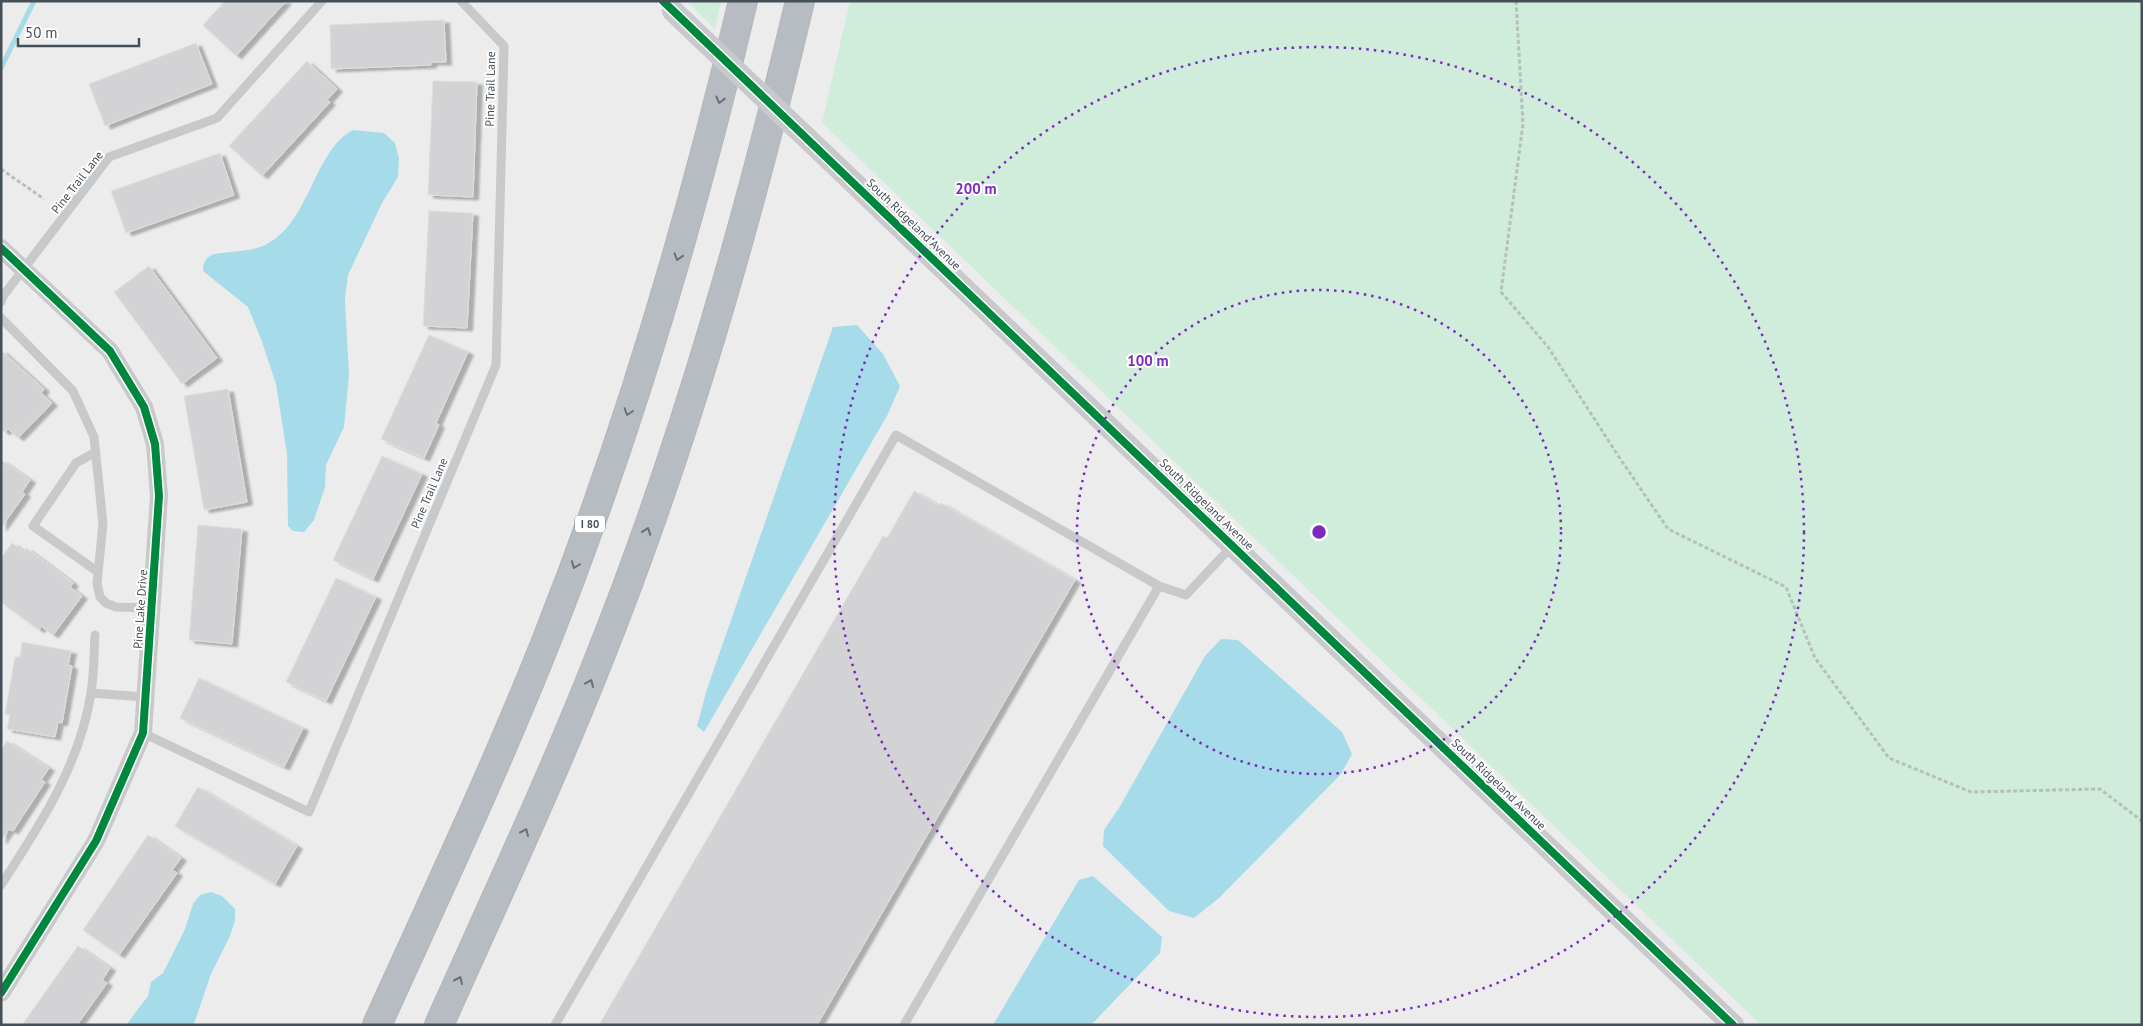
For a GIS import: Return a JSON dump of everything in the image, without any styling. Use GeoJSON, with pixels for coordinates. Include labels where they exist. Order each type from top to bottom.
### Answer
{"type":"FeatureCollection","features":[{"type":"Feature","properties":{"kind":"highway","name":"I 80"},"geometry":{"type":"LineString","coordinates":[[377,1025],[496,761],[547,640],[578,558],[617,446],[680,250],[719,104],[743,1]]}},
{"type":"Feature","properties":{"kind":"highway"},"geometry":{"type":"LineString","coordinates":[[439,1025],[546,786],[599,660],[667,474],[736,251],[767,140],[800,1]]}},
{"type":"Feature","properties":{"kind":"street","name":"South Ridgeland Avenue"},"geometry":{"type":"LineString","coordinates":[[668,6],[1733,1025]]}},
{"type":"Feature","properties":{"kind":"street","name":"Pine Lake Drive"},"geometry":{"type":"LineString","coordinates":[[1,248],[110,351],[144,407],[155,444],[159,496],[143,733],[96,841],[1,993]]}},
{"type":"Feature","properties":{"kind":"lane","name":"Pine Trail Lane"},"geometry":{"type":"LineString","coordinates":[[1,302],[3,296],[25,270],[109,157],[217,118],[322,1]]}},
{"type":"Feature","properties":{"kind":"lane","name":"Pine Trail Lane"},"geometry":{"type":"LineString","coordinates":[[143,733],[309,812],[496,365],[504,46],[461,1]]}},
{"type":"Feature","properties":{"kind":"lane"},"geometry":{"type":"LineString","coordinates":[[1,318],[73,391],[94,437],[103,524],[97,584],[100,597],[106,603],[116,607],[151,608]]}},
{"type":"Feature","properties":{"kind":"lane"},"geometry":{"type":"LineString","coordinates":[[555,1025],[896,435],[1159,586],[1186,595],[1233,545]]}},
{"type":"Feature","properties":{"kind":"lane"},"geometry":{"type":"LineString","coordinates":[[96,452],[76,463],[33,526],[98,572]]}},
{"type":"Feature","properties":{"kind":"lane"},"geometry":{"type":"LineString","coordinates":[[904,1025],[1159,586]]}},
{"type":"Feature","properties":{"kind":"lane"},"geometry":{"type":"LineString","coordinates":[[1,885],[44,818],[71,767],[91,693],[95,635]]}},
{"type":"Feature","properties":{"kind":"lane"},"geometry":{"type":"LineString","coordinates":[[91,693],[145,697]]}},
{"type":"Feature","properties":{"kind":"path"},"geometry":{"type":"LineString","coordinates":[[1516,1],[1522,124],[1501,292],[1548,347],[1668,529],[1786,586],[1815,658],[1889,758],[1971,792],[2100,789],[2142,821]]}},
{"type":"Feature","properties":{"kind":"path"},"geometry":{"type":"LineString","coordinates":[[1,169],[44,199]]}},
{"type":"Feature","properties":{"kind":"green space"},"geometry":{"type":"Polygon","coordinates":[[[686,1],[721,1],[715,29],[686,1]]]}},
{"type":"Feature","properties":{"kind":"green space"},"geometry":{"type":"Polygon","coordinates":[[[850,1],[2142,1],[2142,1025],[1761,1025],[822,123],[850,1]]]}},
{"type":"Feature","properties":{"kind":"water"},"geometry":{"type":"Polygon","coordinates":[[[353,130],[384,133],[395,143],[399,158],[398,177],[382,203],[348,275],[345,299],[349,375],[344,427],[326,465],[325,487],[314,520],[304,532],[293,531],[288,526],[287,454],[276,384],[261,339],[248,307],[203,271],[203,268],[207,258],[214,254],[261,247],[281,234],[303,204],[329,153],[340,140],[353,130]]]}},
{"type":"Feature","properties":{"kind":"water"},"geometry":{"type":"Polygon","coordinates":[[[857,325],[883,354],[900,386],[888,414],[704,732],[697,726],[707,689],[833,327],[857,325]]]}},
{"type":"Feature","properties":{"kind":"water"},"geometry":{"type":"Polygon","coordinates":[[[1221,639],[1238,640],[1342,732],[1352,754],[1341,774],[1219,898],[1194,918],[1169,911],[1103,846],[1104,830],[1119,808],[1205,656],[1221,639]]]}},
{"type":"Feature","properties":{"kind":"water"},"geometry":{"type":"Polygon","coordinates":[[[1093,876],[1162,937],[1160,953],[1091,1025],[993,1025],[1079,880],[1093,876]]]}},
{"type":"Feature","properties":{"kind":"water"},"geometry":{"type":"Polygon","coordinates":[[[211,892],[222,896],[235,909],[235,920],[230,936],[211,974],[194,1024],[126,1025],[148,996],[151,982],[163,973],[185,929],[193,904],[200,895],[211,892]]]}},
{"type":"Feature","properties":{"kind":"building"},"geometry":{"type":"Polygon","coordinates":[[[225,1],[286,1],[236,56],[203,25],[225,1]]]}},
{"type":"Feature","properties":{"kind":"building"},"geometry":{"type":"Polygon","coordinates":[[[444,20],[446,62],[431,62],[431,65],[331,69],[330,25],[444,20]]]}},
{"type":"Feature","properties":{"kind":"building"},"geometry":{"type":"Polygon","coordinates":[[[196,43],[212,84],[105,126],[89,84],[196,43]]]}},
{"type":"Feature","properties":{"kind":"building"},"geometry":{"type":"Polygon","coordinates":[[[307,61],[337,89],[327,100],[330,102],[262,176],[229,146],[307,61]]]}},
{"type":"Feature","properties":{"kind":"building"},"geometry":{"type":"Polygon","coordinates":[[[433,81],[477,82],[473,197],[428,195],[433,81]]]}},
{"type":"Feature","properties":{"kind":"building"},"geometry":{"type":"Polygon","coordinates":[[[220,153],[234,195],[126,233],[111,191],[220,153]]]}},
{"type":"Feature","properties":{"kind":"building"},"geometry":{"type":"Polygon","coordinates":[[[429,211],[473,213],[467,328],[423,326],[429,211]]]}},
{"type":"Feature","properties":{"kind":"building"},"geometry":{"type":"Polygon","coordinates":[[[149,266],[217,358],[182,384],[114,292],[149,266]]]}},
{"type":"Feature","properties":{"kind":"building"},"geometry":{"type":"Polygon","coordinates":[[[429,335],[468,352],[436,423],[439,425],[424,458],[381,439],[429,335]]]}},
{"type":"Feature","properties":{"kind":"building"},"geometry":{"type":"Polygon","coordinates":[[[1,350],[44,389],[41,393],[52,403],[18,438],[8,429],[4,432],[1,429],[1,350]]]}},
{"type":"Feature","properties":{"kind":"building"},"geometry":{"type":"Polygon","coordinates":[[[228,389],[247,502],[204,510],[184,396],[228,389]]]}},
{"type":"Feature","properties":{"kind":"building"},"geometry":{"type":"Polygon","coordinates":[[[382,456],[422,474],[373,579],[333,560],[382,456]]]}},
{"type":"Feature","properties":{"kind":"building"},"geometry":{"type":"Polygon","coordinates":[[[1,460],[30,480],[22,492],[25,494],[1,528],[1,460]]]}},
{"type":"Feature","properties":{"kind":"building"},"geometry":{"type":"Polygon","coordinates":[[[914,491],[939,506],[941,503],[1075,580],[817,1025],[599,1025],[883,536],[887,538],[914,491]]]}},
{"type":"Feature","properties":{"kind":"building"},"geometry":{"type":"Polygon","coordinates":[[[198,525],[242,529],[232,644],[189,640],[198,525]]]}},
{"type":"Feature","properties":{"kind":"building"},"geometry":{"type":"Polygon","coordinates":[[[12,543],[24,552],[26,548],[73,583],[70,587],[82,596],[53,635],[41,626],[39,630],[1,602],[1,558],[12,543]]]}},
{"type":"Feature","properties":{"kind":"building"},"geometry":{"type":"Polygon","coordinates":[[[336,578],[376,597],[326,701],[286,682],[336,578]]]}},
{"type":"Feature","properties":{"kind":"building"},"geometry":{"type":"Polygon","coordinates":[[[22,642],[71,651],[68,665],[72,666],[62,723],[58,722],[55,737],[7,729],[10,715],[5,714],[15,657],[20,657],[22,642]]]}},
{"type":"Feature","properties":{"kind":"building"},"geometry":{"type":"Polygon","coordinates":[[[199,678],[303,728],[284,767],[180,718],[199,678]]]}},
{"type":"Feature","properties":{"kind":"building"},"geometry":{"type":"Polygon","coordinates":[[[7,741],[49,768],[41,780],[45,782],[13,831],[9,829],[1,841],[1,750],[7,741]]]}},
{"type":"Feature","properties":{"kind":"building"},"geometry":{"type":"Polygon","coordinates":[[[198,787],[297,846],[275,884],[175,826],[198,787]]]}},
{"type":"Feature","properties":{"kind":"building"},"geometry":{"type":"Polygon","coordinates":[[[148,835],[181,858],[172,870],[177,873],[119,955],[83,930],[148,835]]]}},
{"type":"Feature","properties":{"kind":"building"},"geometry":{"type":"Polygon","coordinates":[[[78,946],[110,968],[102,980],[107,983],[77,1025],[22,1025],[78,946]]]}},
{"type":"Feature","properties":{"kind":"waterway"},"geometry":{"type":"LineString","coordinates":[[1,68],[34,1]]}},
{"type":"Feature","properties":{"kind":"cycle path"},"geometry":{"type":"LineString","coordinates":[[663,1],[1733,1025]]}},
{"type":"Feature","properties":{"kind":"cycle path"},"geometry":{"type":"LineString","coordinates":[[1,248],[110,351],[144,407],[155,444],[159,496],[143,733],[96,841],[1,993]]}}]}
